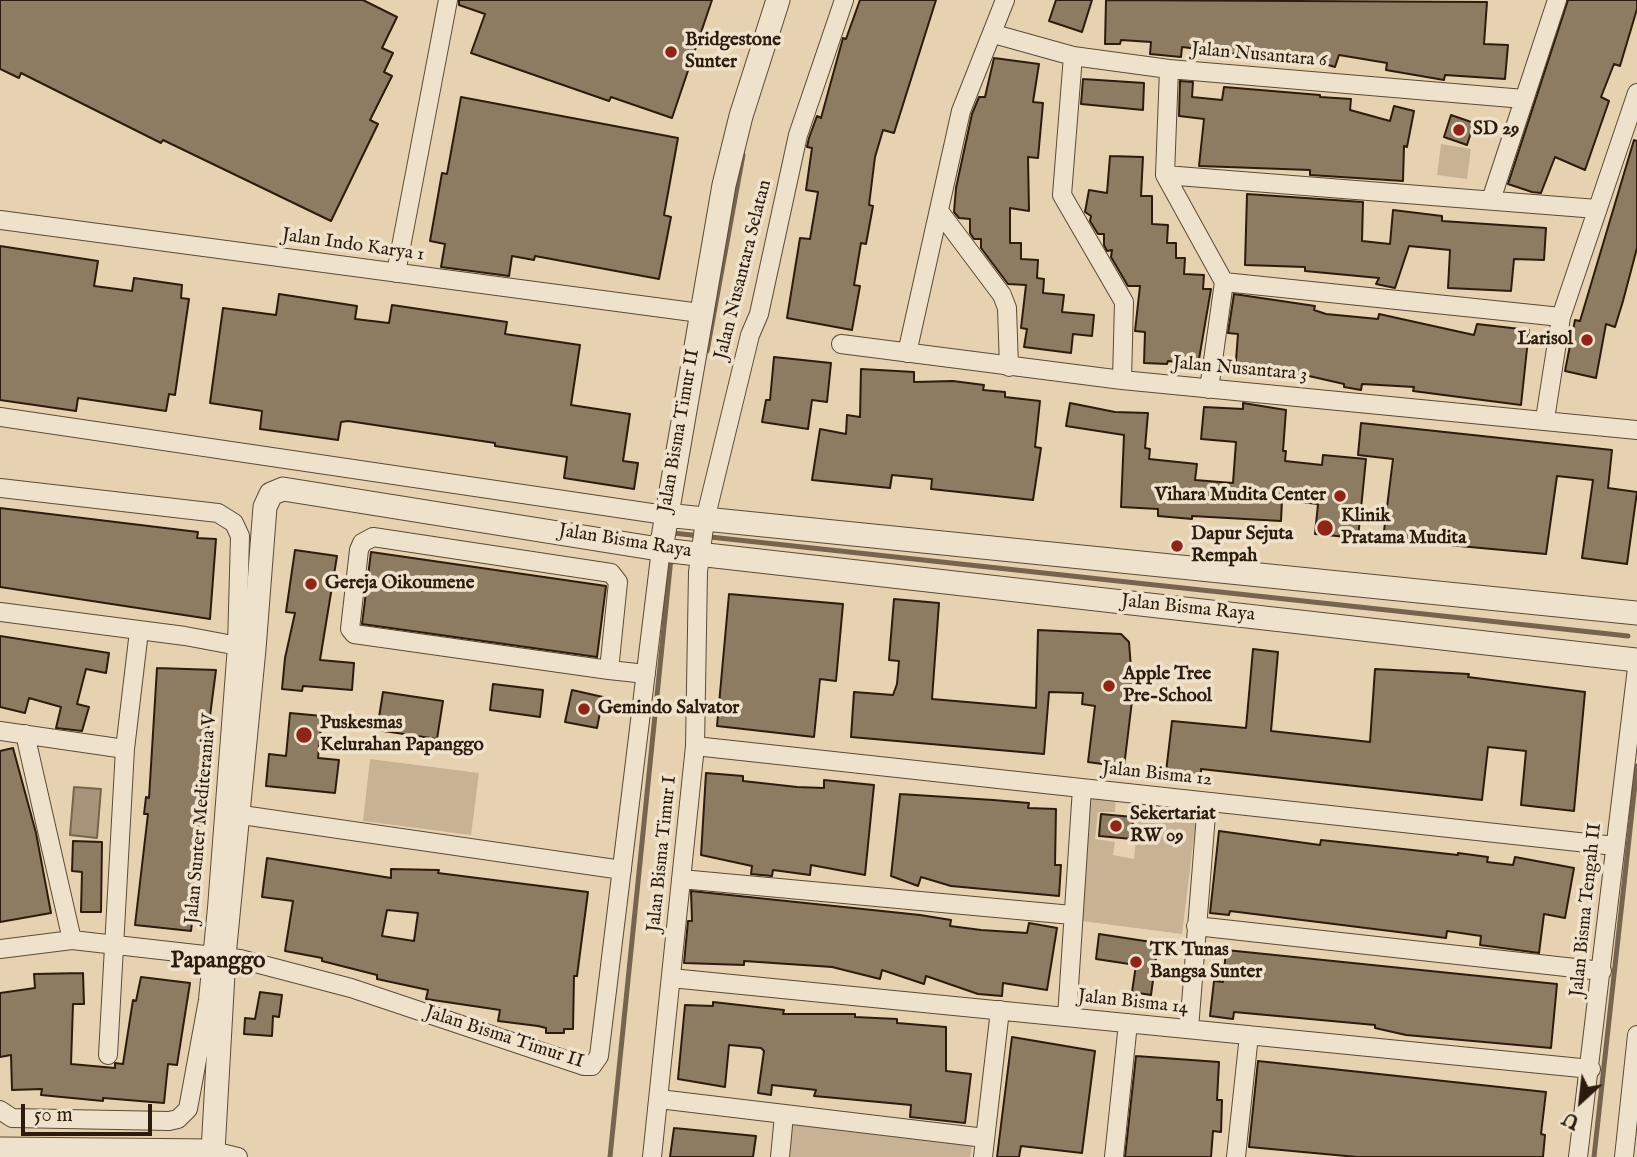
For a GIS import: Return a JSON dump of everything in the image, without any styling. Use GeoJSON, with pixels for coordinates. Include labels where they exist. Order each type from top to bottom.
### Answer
{"type":"FeatureCollection","features":[{"type":"Feature","properties":{"kind":"street"},"geometry":{"type":"LineString","coordinates":[[396,273],[449,0]]}},
{"type":"Feature","properties":{"kind":"street","name":"Jalan Bisma Timur II"},"geometry":{"type":"LineString","coordinates":[[218,955],[351,988],[588,1067],[599,1056],[646,674],[685,551],[668,516],[700,313],[726,173],[778,0]]}},
{"type":"Feature","properties":{"kind":"street","name":"Jalan Nusantara Selatan"},"geometry":{"type":"LineString","coordinates":[[685,551],[703,521],[750,335],[759,314],[799,135],[844,0]]}},
{"type":"Feature","properties":{"kind":"street"},"geometry":{"type":"LineString","coordinates":[[906,353],[961,111],[994,34],[1005,0]]}},
{"type":"Feature","properties":{"kind":"street"},"geometry":{"type":"LineString","coordinates":[[1491,201],[1557,0]]}},
{"type":"Feature","properties":{"kind":"street","name":"Jalan Nusantara 6"},"geometry":{"type":"LineString","coordinates":[[994,34],[1073,56],[1169,69],[1524,99]]}},
{"type":"Feature","properties":{"kind":"street"},"geometry":{"type":"LineString","coordinates":[[1073,56],[1062,195],[1124,302],[1122,380]]}},
{"type":"Feature","properties":{"kind":"street"},"geometry":{"type":"LineString","coordinates":[[1169,69],[1165,175],[1224,282],[1209,389]]}},
{"type":"Feature","properties":{"kind":"street"},"geometry":{"type":"LineString","coordinates":[[1545,419],[1561,317],[1637,93]]}},
{"type":"Feature","properties":{"kind":"street"},"geometry":{"type":"LineString","coordinates":[[1165,175],[1597,209]]}},
{"type":"Feature","properties":{"kind":"street"},"geometry":{"type":"LineString","coordinates":[[939,211],[1002,295],[1007,309],[1009,367]]}},
{"type":"Feature","properties":{"kind":"street","name":"Jalan Indo Karya 1"},"geometry":{"type":"LineString","coordinates":[[0,220],[700,313]]}},
{"type":"Feature","properties":{"kind":"street"},"geometry":{"type":"LineString","coordinates":[[1224,282],[1561,317]]}},
{"type":"Feature","properties":{"kind":"street","name":"Jalan Nusantara 3"},"geometry":{"type":"LineString","coordinates":[[841,344],[1122,380],[1637,430]]}},
{"type":"Feature","properties":{"kind":"street","name":"Jalan Bisma Raya"},"geometry":{"type":"LineString","coordinates":[[0,417],[703,521],[1637,613]]}},
{"type":"Feature","properties":{"kind":"street","name":"Jalan Sunter Mediterania V"},"geometry":{"type":"LineString","coordinates":[[0,488],[218,513],[234,523],[240,536],[246,648],[218,955],[188,1109],[183,1115],[169,1121],[12,1118],[0,1110]]}},
{"type":"Feature","properties":{"kind":"street","name":"Jalan Bisma Raya"},"geometry":{"type":"LineString","coordinates":[[213,1151],[218,955],[235,814],[246,648],[265,507],[271,494],[283,489],[685,551],[1637,660]]}},
{"type":"Feature","properties":{"kind":"street"},"geometry":{"type":"LineString","coordinates":[[609,670],[618,582],[611,573],[373,537],[362,543],[350,629],[356,635],[609,670],[646,674]]}},
{"type":"Feature","properties":{"kind":"street"},"geometry":{"type":"LineString","coordinates":[[611,573],[617,540]]}},
{"type":"Feature","properties":{"kind":"street","name":"Jalan Bisma Timur I"},"geometry":{"type":"LineString","coordinates":[[652,1157],[695,746],[685,551]]}},
{"type":"Feature","properties":{"kind":"street"},"geometry":{"type":"LineString","coordinates":[[0,612],[246,648]]}},
{"type":"Feature","properties":{"kind":"street"},"geometry":{"type":"LineString","coordinates":[[108,1055],[125,749],[139,631]]}},
{"type":"Feature","properties":{"kind":"street","name":"Jalan Bisma Tengah II"},"geometry":{"type":"LineString","coordinates":[[1578,1157],[1591,1069],[1637,667]]}},
{"type":"Feature","properties":{"kind":"street"},"geometry":{"type":"LineString","coordinates":[[0,731],[125,749]]}},
{"type":"Feature","properties":{"kind":"street"},"geometry":{"type":"LineString","coordinates":[[25,734],[72,940]]}},
{"type":"Feature","properties":{"kind":"street","name":"Jalan Bisma 12"},"geometry":{"type":"LineString","coordinates":[[695,746],[1615,846]]}},
{"type":"Feature","properties":{"kind":"street"},"geometry":{"type":"LineString","coordinates":[[1067,1017],[1082,788]]}},
{"type":"Feature","properties":{"kind":"street"},"geometry":{"type":"LineString","coordinates":[[1189,1029],[1207,802]]}},
{"type":"Feature","properties":{"kind":"street"},"geometry":{"type":"LineString","coordinates":[[235,814],[622,870]]}},
{"type":"Feature","properties":{"kind":"street"},"geometry":{"type":"LineString","coordinates":[[681,878],[1072,915]]}},
{"type":"Feature","properties":{"kind":"street"},"geometry":{"type":"LineString","coordinates":[[1196,926],[1602,971]]}},
{"type":"Feature","properties":{"kind":"street"},"geometry":{"type":"LineString","coordinates":[[0,949],[72,940],[218,955]]}},
{"type":"Feature","properties":{"kind":"street","name":"Jalan Bisma 14"},"geometry":{"type":"LineString","coordinates":[[671,978],[1591,1069]]}},
{"type":"Feature","properties":{"kind":"street"},"geometry":{"type":"LineString","coordinates":[[983,1157],[1000,1010]]}},
{"type":"Feature","properties":{"kind":"street"},"geometry":{"type":"LineString","coordinates":[[1114,1157],[1128,1023]]}},
{"type":"Feature","properties":{"kind":"street"},"geometry":{"type":"LineString","coordinates":[[1236,1157],[1249,1035]]}},
{"type":"Feature","properties":{"kind":"street"},"geometry":{"type":"LineString","coordinates":[[1624,1157],[1635,1074],[1637,1035]]}},
{"type":"Feature","properties":{"kind":"street"},"geometry":{"type":"LineString","coordinates":[[659,1100],[985,1138]]}},
{"type":"Feature","properties":{"kind":"street"},"geometry":{"type":"LineString","coordinates":[[780,1157],[784,1115]]}},
{"type":"Feature","properties":{"kind":"street"},"geometry":{"type":"LineString","coordinates":[[0,1149],[213,1151],[238,1157]]}},
{"type":"Feature","properties":{"kind":"shaded area"},"geometry":{"type":"Polygon","coordinates":[[[1441,144],[1471,149],[1467,179],[1437,175],[1441,144]]]}},
{"type":"Feature","properties":{"kind":"shaded area"},"geometry":{"type":"Polygon","coordinates":[[[370,759],[479,773],[471,835],[363,821],[370,759]]]}},
{"type":"Feature","properties":{"kind":"shaded area"},"geometry":{"type":"Polygon","coordinates":[[[74,787],[101,789],[97,838],[70,835],[74,787]]]}},
{"type":"Feature","properties":{"kind":"shaded area"},"geometry":{"type":"Polygon","coordinates":[[[1085,794],[1116,796],[1115,812],[1098,812],[1095,839],[1115,842],[1113,855],[1134,859],[1140,798],[1198,803],[1182,934],[1074,920],[1085,794]]]}},
{"type":"Feature","properties":{"kind":"shaded area"},"geometry":{"type":"Polygon","coordinates":[[[788,1122],[973,1141],[970,1157],[785,1157],[788,1122]]]}},
{"type":"Feature","properties":{"kind":"building"},"geometry":{"type":"Polygon","coordinates":[[[0,0],[363,0],[397,17],[382,48],[393,53],[384,72],[392,76],[370,120],[378,124],[331,221],[163,140],[161,143],[21,73],[19,78],[0,69],[0,0]]]}},
{"type":"Feature","properties":{"kind":"building"},"geometry":{"type":"Polygon","coordinates":[[[459,0],[712,0],[672,118],[611,97],[609,101],[471,53],[485,14],[459,5],[459,0]]]}},
{"type":"Feature","properties":{"kind":"building"},"geometry":{"type":"Polygon","coordinates":[[[860,0],[936,0],[894,133],[883,130],[875,157],[869,205],[873,206],[866,244],[861,243],[854,285],[860,286],[852,330],[787,318],[800,238],[810,239],[818,192],[806,190],[812,148],[807,147],[809,138],[817,116],[821,118],[843,38],[846,39],[860,0]]]}},
{"type":"Feature","properties":{"kind":"building"},"geometry":{"type":"Polygon","coordinates":[[[1056,0],[1092,0],[1082,32],[1049,21],[1056,0]]]}},
{"type":"Feature","properties":{"kind":"building"},"geometry":{"type":"Polygon","coordinates":[[[1106,0],[1487,2],[1484,44],[1508,45],[1505,79],[1445,75],[1444,80],[1386,70],[1387,63],[1339,55],[1335,67],[1295,55],[1293,61],[1250,55],[1250,59],[1237,57],[1237,54],[1182,47],[1181,57],[1150,54],[1151,42],[1121,40],[1120,44],[1105,44],[1106,0]]]}},
{"type":"Feature","properties":{"kind":"building"},"geometry":{"type":"Polygon","coordinates":[[[1568,0],[1637,0],[1637,9],[1620,66],[1614,64],[1601,97],[1609,101],[1585,170],[1555,157],[1541,193],[1532,192],[1508,184],[1568,0]]]}},
{"type":"Feature","properties":{"kind":"building"},"geometry":{"type":"Polygon","coordinates":[[[994,58],[1039,64],[1033,102],[1043,103],[1038,158],[1028,157],[1029,211],[1010,208],[1010,243],[1021,243],[1021,259],[1038,260],[1037,278],[1044,279],[1043,293],[1064,295],[1062,312],[1094,315],[1092,336],[1073,334],[1071,353],[1024,347],[1027,329],[1021,328],[1026,285],[1008,284],[981,248],[981,239],[974,239],[970,233],[970,219],[959,218],[954,212],[956,188],[972,114],[979,97],[985,97],[994,58]]]}},
{"type":"Feature","properties":{"kind":"building"},"geometry":{"type":"Polygon","coordinates":[[[1083,79],[1144,83],[1143,110],[1081,104],[1083,79]]]}},
{"type":"Feature","properties":{"kind":"building"},"geometry":{"type":"Polygon","coordinates":[[[1180,81],[1193,82],[1192,97],[1222,100],[1224,87],[1351,99],[1350,110],[1390,121],[1394,106],[1414,111],[1407,147],[1404,146],[1403,181],[1310,175],[1310,170],[1199,166],[1204,119],[1179,116],[1180,81]]]}},
{"type":"Feature","properties":{"kind":"building"},"geometry":{"type":"Polygon","coordinates":[[[461,97],[678,138],[664,215],[671,217],[659,279],[535,256],[534,260],[512,256],[509,276],[441,267],[445,244],[430,241],[442,173],[447,174],[461,97]]]}},
{"type":"Feature","properties":{"kind":"building","name":"SD 29"},"geometry":{"type":"Polygon","coordinates":[[[1451,115],[1474,123],[1467,145],[1444,137],[1451,115]]]}},
{"type":"Feature","properties":{"kind":"building"},"geometry":{"type":"Polygon","coordinates":[[[1634,140],[1637,141],[1637,248],[1623,301],[1615,327],[1606,324],[1596,378],[1565,371],[1575,320],[1580,321],[1634,140]]]}},
{"type":"Feature","properties":{"kind":"building"},"geometry":{"type":"Polygon","coordinates":[[[1110,156],[1143,157],[1141,196],[1152,196],[1152,224],[1168,225],[1167,243],[1176,243],[1176,258],[1185,258],[1184,274],[1204,275],[1203,289],[1211,289],[1198,365],[1168,361],[1167,364],[1144,363],[1145,332],[1135,331],[1140,286],[1128,286],[1111,257],[1112,250],[1107,251],[1104,245],[1104,234],[1098,234],[1090,221],[1091,216],[1085,212],[1089,190],[1107,193],[1110,156]]]}},
{"type":"Feature","properties":{"kind":"building"},"geometry":{"type":"Polygon","coordinates":[[[1247,194],[1363,202],[1362,241],[1390,244],[1393,210],[1442,216],[1442,221],[1546,228],[1544,260],[1514,259],[1511,291],[1448,288],[1450,250],[1409,246],[1395,288],[1376,284],[1379,278],[1305,271],[1305,267],[1245,265],[1247,194]]]}},
{"type":"Feature","properties":{"kind":"building"},"geometry":{"type":"Polygon","coordinates":[[[0,246],[98,261],[94,286],[132,291],[134,278],[182,285],[181,298],[189,299],[175,395],[169,394],[166,411],[78,398],[76,411],[0,400],[0,246]]]}},
{"type":"Feature","properties":{"kind":"building"},"geometry":{"type":"Polygon","coordinates":[[[279,294],[357,306],[355,319],[389,323],[392,305],[507,322],[505,334],[580,345],[571,405],[630,414],[623,461],[638,463],[634,489],[564,478],[567,457],[495,446],[495,443],[348,421],[341,422],[338,440],[260,429],[262,411],[210,403],[223,308],[276,315],[279,294]]]}},
{"type":"Feature","properties":{"kind":"building"},"geometry":{"type":"Polygon","coordinates":[[[1234,294],[1315,306],[1314,310],[1326,314],[1378,319],[1379,314],[1474,335],[1477,324],[1529,330],[1521,405],[1413,391],[1414,387],[1362,384],[1361,390],[1287,371],[1258,368],[1257,375],[1235,373],[1238,334],[1228,333],[1234,294]]]}},
{"type":"Feature","properties":{"kind":"building"},"geometry":{"type":"Polygon","coordinates":[[[774,357],[831,363],[827,402],[812,400],[808,429],[762,422],[766,400],[770,400],[774,357]]]}},
{"type":"Feature","properties":{"kind":"building"},"geometry":{"type":"Polygon","coordinates":[[[861,369],[914,372],[914,382],[953,381],[984,385],[983,390],[1005,392],[1005,397],[1040,401],[1035,447],[1041,448],[1033,500],[931,489],[932,479],[892,475],[890,488],[812,480],[820,429],[846,434],[847,415],[860,417],[861,369]]]}},
{"type":"Feature","properties":{"kind":"building"},"geometry":{"type":"Polygon","coordinates":[[[1070,403],[1115,412],[1148,413],[1145,448],[1150,449],[1149,459],[1197,464],[1195,480],[1233,483],[1236,442],[1201,439],[1204,407],[1243,409],[1243,403],[1286,410],[1283,451],[1286,451],[1285,461],[1322,465],[1323,455],[1366,459],[1358,538],[1315,534],[1318,504],[1282,500],[1281,521],[1192,516],[1192,519],[1158,516],[1158,509],[1121,507],[1124,435],[1066,426],[1070,403]]]}},
{"type":"Feature","properties":{"kind":"building"},"geometry":{"type":"Polygon","coordinates":[[[1361,423],[1612,450],[1608,488],[1637,492],[1627,564],[1582,558],[1593,480],[1557,476],[1546,554],[1383,539],[1393,459],[1358,455],[1361,423]]]}},
{"type":"Feature","properties":{"kind":"building"},"geometry":{"type":"Polygon","coordinates":[[[0,508],[198,532],[197,538],[216,539],[210,619],[0,587],[0,508]]]}},
{"type":"Feature","properties":{"kind":"building"},"geometry":{"type":"Polygon","coordinates":[[[295,550],[337,556],[320,660],[354,663],[352,690],[303,686],[302,691],[282,689],[285,658],[295,613],[286,612],[295,550]]]}},
{"type":"Feature","properties":{"kind":"building"},"geometry":{"type":"Polygon","coordinates":[[[371,552],[606,586],[597,657],[362,624],[371,552]]]}},
{"type":"Feature","properties":{"kind":"building"},"geometry":{"type":"Polygon","coordinates":[[[729,594],[843,604],[836,681],[820,679],[814,737],[717,726],[729,594]]]}},
{"type":"Feature","properties":{"kind":"building"},"geometry":{"type":"Polygon","coordinates":[[[894,599],[939,603],[932,699],[1036,708],[1038,630],[1121,634],[1129,642],[1131,668],[1136,668],[1124,767],[1088,762],[1095,706],[1082,704],[1083,693],[1049,692],[1044,754],[851,737],[854,692],[893,695],[897,684],[899,661],[889,660],[894,599]]]}},
{"type":"Feature","properties":{"kind":"building"},"geometry":{"type":"Polygon","coordinates":[[[0,636],[109,653],[106,673],[86,669],[77,704],[89,707],[82,731],[56,728],[61,707],[29,698],[25,713],[0,707],[0,636]]]}},
{"type":"Feature","properties":{"kind":"building"},"geometry":{"type":"Polygon","coordinates":[[[1253,649],[1278,652],[1271,731],[1370,742],[1375,669],[1469,674],[1468,677],[1585,692],[1574,811],[1521,805],[1526,751],[1488,747],[1482,800],[1201,769],[1201,777],[1166,772],[1172,721],[1246,728],[1253,649]]]}},
{"type":"Feature","properties":{"kind":"building"},"geometry":{"type":"Polygon","coordinates":[[[157,668],[216,670],[198,808],[199,825],[193,869],[198,869],[191,931],[135,925],[148,814],[144,814],[146,797],[149,798],[157,668]]]}},
{"type":"Feature","properties":{"kind":"building"},"geometry":{"type":"Polygon","coordinates":[[[493,684],[543,690],[540,717],[490,710],[493,684]]]}},
{"type":"Feature","properties":{"kind":"building","name":"Gemindo Salvator"},"geometry":{"type":"Polygon","coordinates":[[[572,690],[603,697],[597,728],[565,722],[572,690]]]}},
{"type":"Feature","properties":{"kind":"building"},"geometry":{"type":"Polygon","coordinates":[[[383,692],[443,701],[437,739],[377,730],[383,692]]]}},
{"type":"Feature","properties":{"kind":"building","name":"Puskesmas Kelurahan Papanggo"},"geometry":{"type":"Polygon","coordinates":[[[290,713],[322,716],[318,758],[339,760],[335,793],[266,786],[269,754],[286,756],[290,713]]]}},
{"type":"Feature","properties":{"kind":"building"},"geometry":{"type":"Polygon","coordinates":[[[13,748],[36,833],[51,913],[0,922],[0,751],[13,748]]]}},
{"type":"Feature","properties":{"kind":"building"},"geometry":{"type":"Polygon","coordinates":[[[706,773],[743,776],[743,781],[797,787],[824,788],[824,780],[874,785],[865,875],[811,865],[810,875],[773,870],[772,876],[751,874],[752,866],[701,855],[706,773]]]}},
{"type":"Feature","properties":{"kind":"building"},"geometry":{"type":"Polygon","coordinates":[[[900,794],[1029,803],[1028,808],[1056,809],[1055,865],[1061,865],[1059,896],[951,886],[921,877],[918,886],[891,876],[900,794]]]}},
{"type":"Feature","properties":{"kind":"building","name":"Sekertariat RW 09"},"geometry":{"type":"Polygon","coordinates":[[[1101,814],[1133,817],[1132,839],[1099,836],[1101,814]]]}},
{"type":"Feature","properties":{"kind":"building"},"geometry":{"type":"Polygon","coordinates":[[[1219,831],[1320,845],[1321,840],[1458,853],[1488,857],[1487,862],[1513,865],[1515,857],[1574,868],[1565,918],[1544,914],[1539,953],[1480,945],[1481,936],[1447,931],[1446,938],[1230,911],[1229,915],[1210,913],[1219,831]]]}},
{"type":"Feature","properties":{"kind":"building"},"geometry":{"type":"Polygon","coordinates":[[[73,841],[102,842],[101,912],[81,912],[82,872],[72,871],[73,841]]]}},
{"type":"Feature","properties":{"kind":"building"},"geometry":{"type":"Polygon","coordinates":[[[267,858],[391,878],[391,869],[439,870],[438,873],[588,892],[577,976],[574,976],[573,1029],[564,1029],[564,1033],[546,1033],[546,1028],[538,1026],[498,1021],[500,1010],[426,999],[428,990],[377,979],[377,975],[322,961],[322,958],[285,951],[293,901],[262,897],[267,858]],[[387,910],[382,936],[414,941],[418,913],[387,910]]]}},
{"type":"Feature","properties":{"kind":"building"},"geometry":{"type":"Polygon","coordinates":[[[691,891],[920,915],[951,920],[950,926],[981,930],[1027,933],[1029,923],[1057,928],[1047,990],[1003,983],[1002,996],[978,994],[926,976],[924,984],[882,970],[880,979],[832,967],[744,961],[744,965],[684,963],[688,921],[692,921],[691,891]]]}},
{"type":"Feature","properties":{"kind":"building","name":"TK Tunas Bangsa Sunter"},"geometry":{"type":"Polygon","coordinates":[[[1099,934],[1158,943],[1151,995],[1132,992],[1136,965],[1096,959],[1099,934]]]}},
{"type":"Feature","properties":{"kind":"building"},"geometry":{"type":"Polygon","coordinates":[[[1226,950],[1557,984],[1551,1048],[1406,1035],[1375,1028],[1375,1025],[1234,1012],[1233,1019],[1210,1016],[1214,981],[1223,982],[1226,950]]]}},
{"type":"Feature","properties":{"kind":"building"},"geometry":{"type":"Polygon","coordinates":[[[83,973],[84,1004],[73,1004],[71,1064],[115,1068],[115,1063],[123,1064],[133,1000],[136,1001],[141,977],[190,983],[177,1065],[168,1064],[164,1103],[41,1095],[42,1089],[12,1090],[11,1055],[0,1057],[0,993],[35,988],[34,974],[83,973]]]}},
{"type":"Feature","properties":{"kind":"building"},"geometry":{"type":"Polygon","coordinates":[[[260,992],[282,995],[279,1017],[273,1016],[272,1036],[244,1034],[245,1018],[255,1019],[260,992]]]}},
{"type":"Feature","properties":{"kind":"building"},"geometry":{"type":"Polygon","coordinates":[[[713,1002],[784,1010],[783,1014],[855,1014],[855,1017],[897,1019],[897,1023],[946,1027],[946,1071],[971,1074],[965,1123],[910,1117],[911,1105],[814,1096],[816,1090],[772,1085],[771,1095],[758,1093],[764,1051],[761,1048],[729,1045],[725,1087],[678,1079],[685,1005],[713,1006],[713,1002]]]}},
{"type":"Feature","properties":{"kind":"building"},"geometry":{"type":"Polygon","coordinates":[[[1012,1037],[1095,1051],[1082,1153],[1021,1146],[1019,1157],[997,1157],[1012,1037]]]}},
{"type":"Feature","properties":{"kind":"building"},"geometry":{"type":"Polygon","coordinates":[[[1136,1056],[1219,1062],[1217,1100],[1222,1100],[1221,1132],[1213,1131],[1211,1157],[1125,1157],[1136,1056]]]}},
{"type":"Feature","properties":{"kind":"building"},"geometry":{"type":"Polygon","coordinates":[[[1258,1061],[1546,1092],[1541,1134],[1545,1135],[1543,1157],[1357,1157],[1249,1147],[1258,1061]]]}},
{"type":"Feature","properties":{"kind":"building"},"geometry":{"type":"Polygon","coordinates":[[[674,1128],[756,1136],[753,1157],[670,1157],[674,1128]]]}},
{"type":"Feature","properties":{"kind":"waterway"},"geometry":{"type":"LineString","coordinates":[[707,351],[743,155]]}},
{"type":"Feature","properties":{"kind":"waterway"},"geometry":{"type":"LineString","coordinates":[[673,533],[1628,636]]}},
{"type":"Feature","properties":{"kind":"waterway"},"geometry":{"type":"LineString","coordinates":[[610,1157],[671,558]]}},
{"type":"Feature","properties":{"kind":"waterway"},"geometry":{"type":"LineString","coordinates":[[1594,1157],[1637,766]]}},
{"type":"Feature","properties":{"kind":"place","name":"Bridgestone Sunter"},"geometry":{"type":"Point","coordinates":[671,52]}},
{"type":"Feature","properties":{"kind":"place","name":"SD 29"},"geometry":{"type":"Point","coordinates":[1459,130]}},
{"type":"Feature","properties":{"kind":"place","name":"Larisol"},"geometry":{"type":"Point","coordinates":[1587,340]}},
{"type":"Feature","properties":{"kind":"place","name":"Vihara Mudita Center"},"geometry":{"type":"Point","coordinates":[1340,496]}},
{"type":"Feature","properties":{"kind":"place","name":"Klinik Pratama Mudita"},"geometry":{"type":"Point","coordinates":[1325,528]}},
{"type":"Feature","properties":{"kind":"place","name":"Dapur Sejuta Rempah"},"geometry":{"type":"Point","coordinates":[1177,546]}},
{"type":"Feature","properties":{"kind":"place","name":"Gereja Oikoumene"},"geometry":{"type":"Point","coordinates":[311,584]}},
{"type":"Feature","properties":{"kind":"place","name":"Apple Tree Pre-School"},"geometry":{"type":"Point","coordinates":[1109,686]}},
{"type":"Feature","properties":{"kind":"place","name":"Gemindo Salvator"},"geometry":{"type":"Point","coordinates":[584,709]}},
{"type":"Feature","properties":{"kind":"place","name":"Puskesmas Kelurahan Papanggo"},"geometry":{"type":"Point","coordinates":[304,735]}},
{"type":"Feature","properties":{"kind":"place","name":"Sekertariat RW 09"},"geometry":{"type":"Point","coordinates":[1116,826]}},
{"type":"Feature","properties":{"kind":"place","name":"TK Tunas Bangsa Sunter"},"geometry":{"type":"Point","coordinates":[1136,962]}},
{"type":"Feature","properties":{"kind":"district","name":"Papanggo"},"geometry":{"type":"Point","coordinates":[218,962]}}]}
